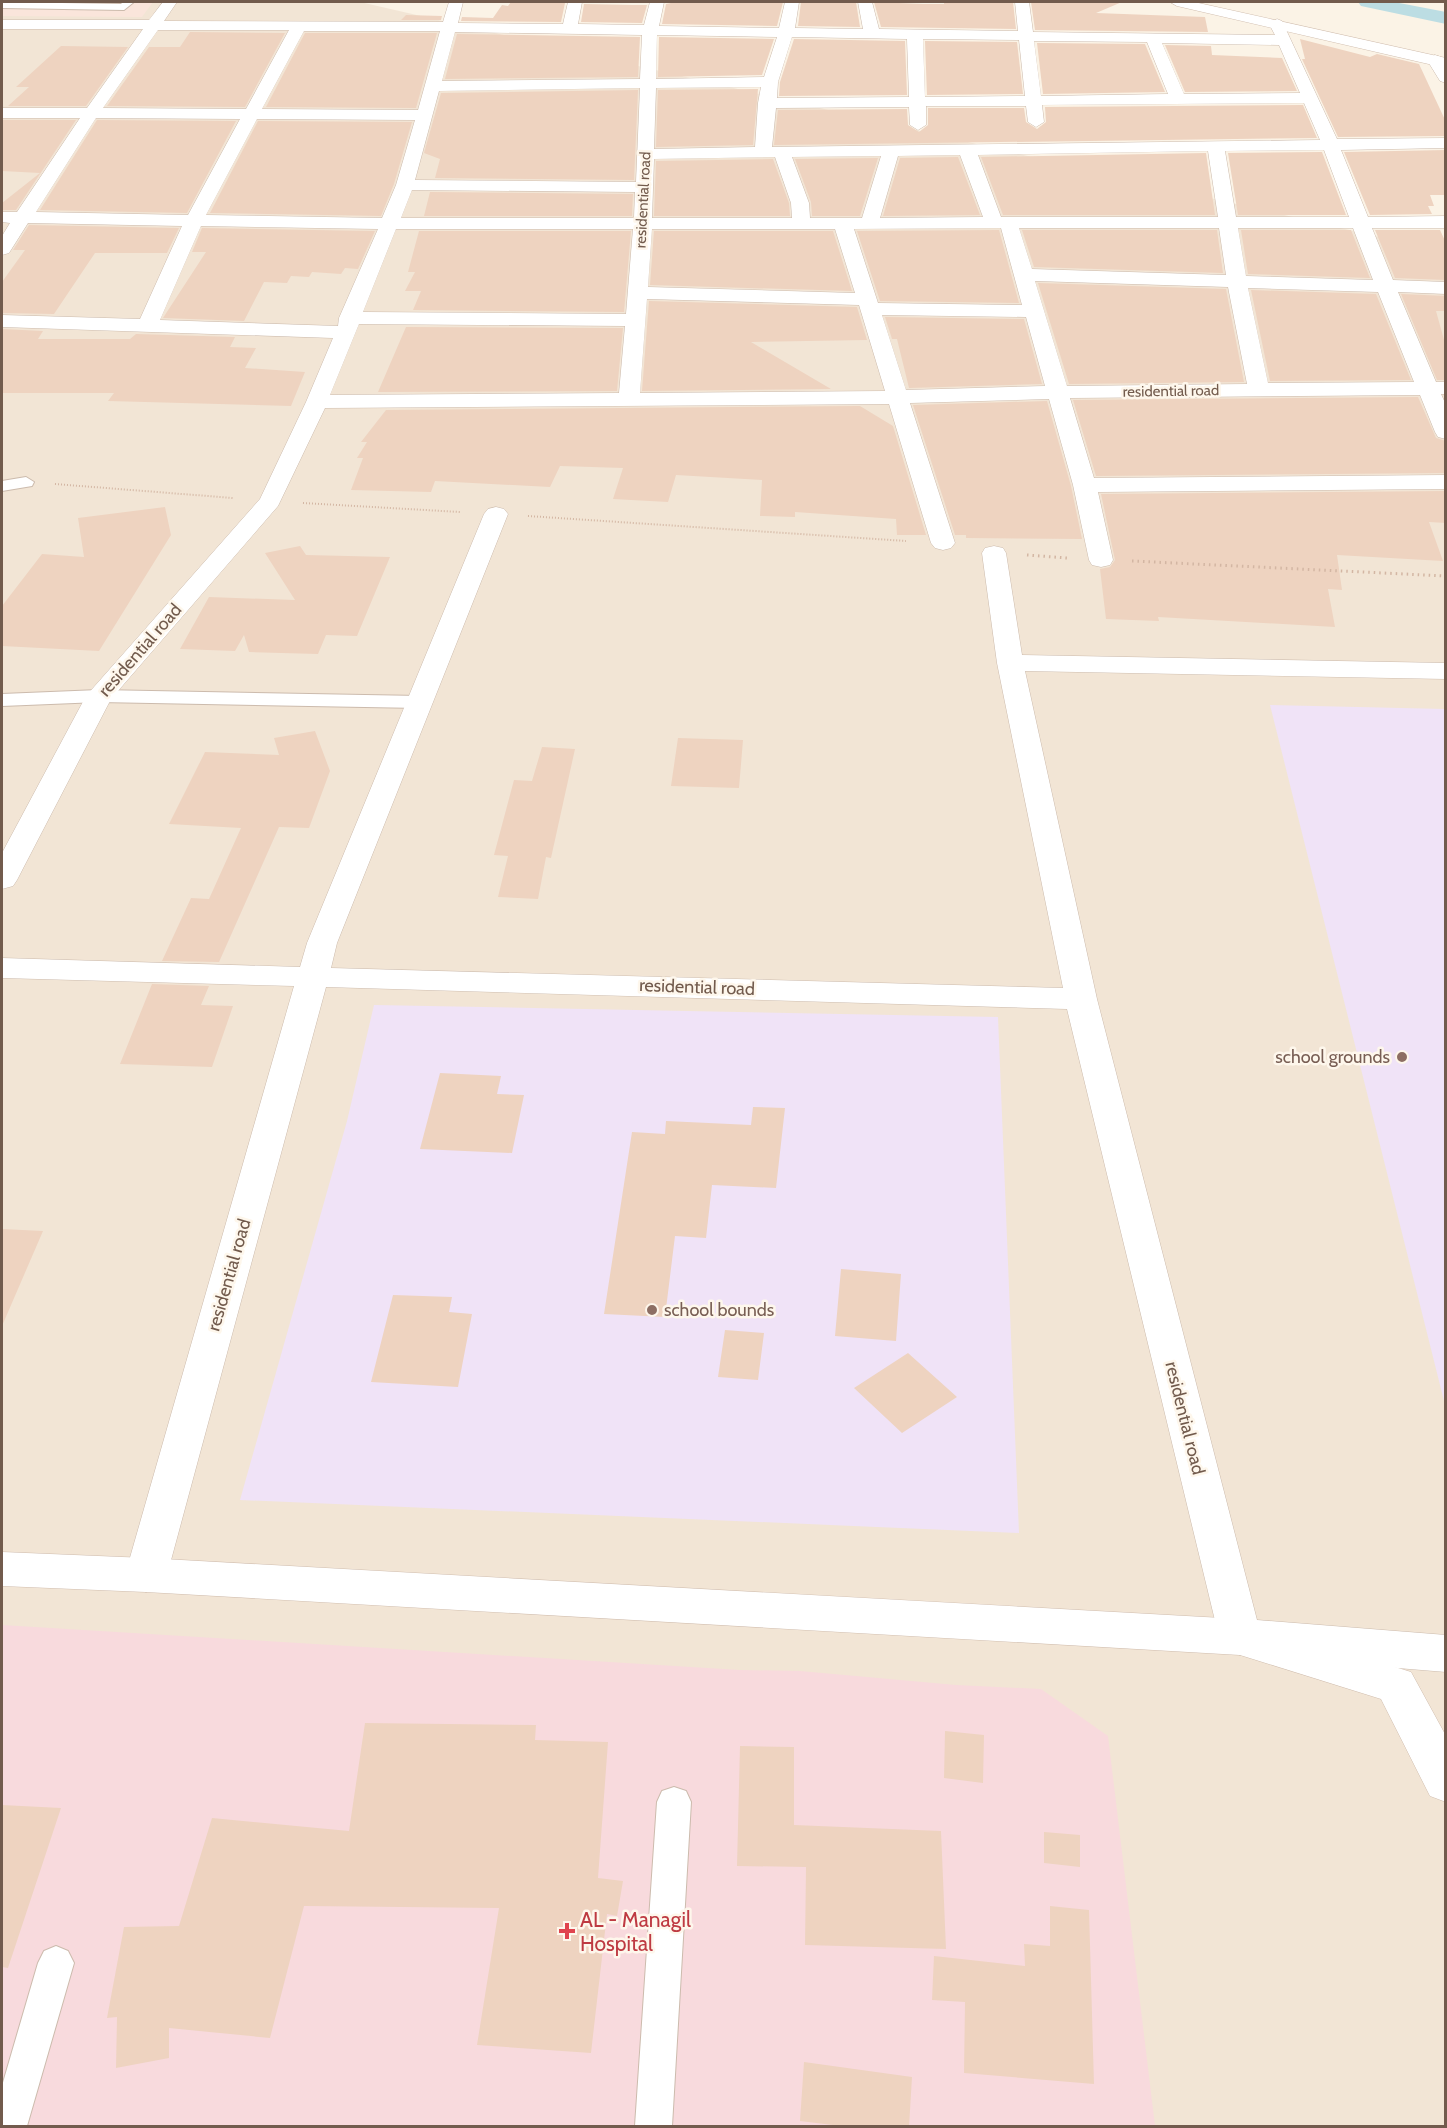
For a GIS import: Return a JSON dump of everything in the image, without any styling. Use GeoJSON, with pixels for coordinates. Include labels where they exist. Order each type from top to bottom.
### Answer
{"type":"FeatureCollection","features":[{"type":"Feature","properties":{"kind":"street"},"geometry":{"type":"LineString","coordinates":[[2,249],[91,114],[156,26],[170,2]]}},
{"type":"Feature","properties":{"kind":"street","name":"residential road"},"geometry":{"type":"LineString","coordinates":[[2,880],[99,696],[270,501],[317,402],[346,325],[391,223],[426,116],[456,2]]}},
{"type":"Feature","properties":{"kind":"street"},"geometry":{"type":"LineString","coordinates":[[569,30],[575,2]]}},
{"type":"Feature","properties":{"kind":"street","name":"residential road"},"geometry":{"type":"LineString","coordinates":[[629,400],[643,224],[650,31],[657,2]]}},
{"type":"Feature","properties":{"kind":"street"},"geometry":{"type":"LineString","coordinates":[[763,152],[770,81],[786,33],[792,2]]}},
{"type":"Feature","properties":{"kind":"street"},"geometry":{"type":"LineString","coordinates":[[865,2],[872,34]]}},
{"type":"Feature","properties":{"kind":"street"},"geometry":{"type":"LineString","coordinates":[[1022,2],[1028,35],[1040,148]]}},
{"type":"Feature","properties":{"kind":"street"},"geometry":{"type":"LineString","coordinates":[[1177,2],[1281,32],[1440,62],[1446,78]]}},
{"type":"Feature","properties":{"kind":"street"},"geometry":{"type":"LineString","coordinates":[[2,38],[7,24],[448,27],[1152,37],[1281,32]]}},
{"type":"Feature","properties":{"kind":"street"},"geometry":{"type":"LineString","coordinates":[[147,326],[194,220],[299,26]]}},
{"type":"Feature","properties":{"kind":"street"},"geometry":{"type":"LineString","coordinates":[[1281,32],[1331,145],[1385,286],[1436,388],[1446,432]]}},
{"type":"Feature","properties":{"kind":"street"},"geometry":{"type":"LineString","coordinates":[[915,34],[919,150]]}},
{"type":"Feature","properties":{"kind":"street"},"geometry":{"type":"LineString","coordinates":[[1152,37],[1178,100]]}},
{"type":"Feature","properties":{"kind":"street"},"geometry":{"type":"LineString","coordinates":[[433,86],[770,81]]}},
{"type":"Feature","properties":{"kind":"street"},"geometry":{"type":"LineString","coordinates":[[766,104],[1310,98]]}},
{"type":"Feature","properties":{"kind":"street"},"geometry":{"type":"LineString","coordinates":[[2,113],[426,116]]}},
{"type":"Feature","properties":{"kind":"street"},"geometry":{"type":"LineString","coordinates":[[645,154],[1446,143]]}},
{"type":"Feature","properties":{"kind":"street"},"geometry":{"type":"LineString","coordinates":[[1216,146],[1237,281],[1259,390]]}},
{"type":"Feature","properties":{"kind":"street"},"geometry":{"type":"LineString","coordinates":[[967,149],[1024,275],[1085,485],[1101,560]]}},
{"type":"Feature","properties":{"kind":"street"},"geometry":{"type":"LineString","coordinates":[[870,222],[891,150]]}},
{"type":"Feature","properties":{"kind":"street"},"geometry":{"type":"LineString","coordinates":[[782,152],[800,203],[801,223]]}},
{"type":"Feature","properties":{"kind":"street"},"geometry":{"type":"LineString","coordinates":[[405,185],[643,187]]}},
{"type":"Feature","properties":{"kind":"street"},"geometry":{"type":"LineString","coordinates":[[2,217],[643,224],[1446,222]]}},
{"type":"Feature","properties":{"kind":"street"},"geometry":{"type":"LineString","coordinates":[[843,223],[943,543]]}},
{"type":"Feature","properties":{"kind":"street"},"geometry":{"type":"LineString","coordinates":[[1024,275],[1446,288]]}},
{"type":"Feature","properties":{"kind":"street"},"geometry":{"type":"LineString","coordinates":[[637,292],[1034,311]]}},
{"type":"Feature","properties":{"kind":"street"},"geometry":{"type":"LineString","coordinates":[[2,321],[147,326],[634,320]]}},
{"type":"Feature","properties":{"kind":"street","name":"residential road"},"geometry":{"type":"LineString","coordinates":[[317,402],[896,397],[1059,392],[1436,388]]}},
{"type":"Feature","properties":{"kind":"street"},"geometry":{"type":"LineString","coordinates":[[1085,485],[1446,482]]}},
{"type":"Feature","properties":{"kind":"street","name":"residential road"},"geometry":{"type":"LineString","coordinates":[[146,1575],[322,943],[496,514]]}},
{"type":"Feature","properties":{"kind":"street","name":"residential road"},"geometry":{"type":"LineString","coordinates":[[994,553],[1010,663],[1081,999],[1240,1637]]}},
{"type":"Feature","properties":{"kind":"street"},"geometry":{"type":"LineString","coordinates":[[1010,663],[1446,671]]}},
{"type":"Feature","properties":{"kind":"street","name":"residential road"},"geometry":{"type":"LineString","coordinates":[[2,968],[312,975],[1081,999]]}},
{"type":"Feature","properties":{"kind":"street"},"geometry":{"type":"LineString","coordinates":[[2,1569],[146,1575],[1240,1637],[1446,1654]]}},
{"type":"Feature","properties":{"kind":"street"},"geometry":{"type":"LineString","coordinates":[[1240,1637],[1396,1685],[1446,1782]]}},
{"type":"Feature","properties":{"kind":"lane"},"geometry":{"type":"LineString","coordinates":[[2,5],[124,7],[129,2]]}},
{"type":"Feature","properties":{"kind":"lane"},"geometry":{"type":"LineString","coordinates":[[2,486],[26,482]]}},
{"type":"Feature","properties":{"kind":"lane"},"geometry":{"type":"LineString","coordinates":[[2,700],[99,696],[420,702]]}},
{"type":"Feature","properties":{"kind":"lane"},"geometry":{"type":"LineString","coordinates":[[652,2127],[674,1802]]}},
{"type":"Feature","properties":{"kind":"lane"},"geometry":{"type":"LineString","coordinates":[[8,2127],[56,1963]]}},
{"type":"Feature","properties":{"kind":"path"},"geometry":{"type":"LineString","coordinates":[[26,482],[270,501],[943,543]]}},
{"type":"Feature","properties":{"kind":"path"},"geometry":{"type":"LineString","coordinates":[[994,553],[1446,576]]}},
{"type":"Feature","properties":{"kind":"shaded area"},"geometry":{"type":"Polygon","coordinates":[[[2,2],[360,2],[1445,252],[1445,2126],[2,2126],[2,2]]]}},
{"type":"Feature","properties":{"kind":"shaded area"},"geometry":{"type":"Polygon","coordinates":[[[2,2],[153,2],[142,17],[2,16],[2,2]]]}},
{"type":"Feature","properties":{"kind":"shaded area","name":"school grounds"},"geometry":{"type":"Polygon","coordinates":[[[1270,705],[1445,709],[1445,1405],[1270,705]]]}},
{"type":"Feature","properties":{"kind":"shaded area","name":"school bounds"},"geometry":{"type":"Polygon","coordinates":[[[374,1005],[998,1017],[1019,1533],[240,1500],[347,1121],[374,1005]]]}},
{"type":"Feature","properties":{"kind":"shaded area","name":"AL - Managil Hospital"},"geometry":{"type":"Polygon","coordinates":[[[2,1625],[740,1670],[800,1671],[956,1685],[1041,1689],[1108,1736],[1155,2126],[2,2126],[2,1625]]]}},
{"type":"Feature","properties":{"kind":"building"},"geometry":{"type":"Polygon","coordinates":[[[511,2],[565,3],[561,22],[461,21],[462,17],[493,18],[502,5],[508,6],[511,2]]]}},
{"type":"Feature","properties":{"kind":"building"},"geometry":{"type":"Polygon","coordinates":[[[676,2],[783,2],[777,26],[662,24],[666,4],[676,2]]]}},
{"type":"Feature","properties":{"kind":"building"},"geometry":{"type":"Polygon","coordinates":[[[801,2],[856,2],[860,27],[798,26],[801,2]]]}},
{"type":"Feature","properties":{"kind":"building"},"geometry":{"type":"Polygon","coordinates":[[[874,2],[944,4],[944,2],[1013,2],[1016,29],[881,27],[874,2]]]}},
{"type":"Feature","properties":{"kind":"building"},"geometry":{"type":"Polygon","coordinates":[[[1031,2],[1122,2],[1096,13],[1205,17],[1208,32],[1035,30],[1031,2]]]}},
{"type":"Feature","properties":{"kind":"building"},"geometry":{"type":"Polygon","coordinates":[[[584,4],[647,5],[642,23],[581,22],[584,4]]]}},
{"type":"Feature","properties":{"kind":"building"},"geometry":{"type":"Polygon","coordinates":[[[406,15],[442,16],[441,20],[401,20],[406,15]]]}},
{"type":"Feature","properties":{"kind":"building"},"geometry":{"type":"Polygon","coordinates":[[[190,32],[285,33],[245,107],[107,106],[149,47],[180,47],[190,32]]]}},
{"type":"Feature","properties":{"kind":"building"},"geometry":{"type":"Polygon","coordinates":[[[305,33],[437,33],[416,108],[266,107],[305,33]]]}},
{"type":"Feature","properties":{"kind":"building"},"geometry":{"type":"Polygon","coordinates":[[[457,34],[640,37],[638,77],[445,79],[457,34]]]}},
{"type":"Feature","properties":{"kind":"building"},"geometry":{"type":"Polygon","coordinates":[[[659,37],[774,39],[762,75],[658,77],[659,37]]]}},
{"type":"Feature","properties":{"kind":"building"},"geometry":{"type":"Polygon","coordinates":[[[794,39],[905,41],[907,95],[779,96],[780,82],[794,39]]]}},
{"type":"Feature","properties":{"kind":"building"},"geometry":{"type":"Polygon","coordinates":[[[1300,39],[1370,57],[1377,54],[1419,64],[1446,122],[1446,136],[1338,137],[1302,59],[1305,59],[1300,39]]]}},
{"type":"Feature","properties":{"kind":"building"},"geometry":{"type":"Polygon","coordinates":[[[925,41],[1017,42],[1023,94],[927,95],[925,41]]]}},
{"type":"Feature","properties":{"kind":"building"},"geometry":{"type":"Polygon","coordinates":[[[1037,43],[1145,44],[1165,92],[1043,94],[1037,43]]]}},
{"type":"Feature","properties":{"kind":"building"},"geometry":{"type":"Polygon","coordinates":[[[1165,45],[1211,46],[1212,55],[1282,58],[1297,91],[1185,92],[1165,45]]]}},
{"type":"Feature","properties":{"kind":"building"},"geometry":{"type":"Polygon","coordinates":[[[61,46],[128,47],[86,106],[8,106],[29,87],[16,87],[61,46]]]}},
{"type":"Feature","properties":{"kind":"building"},"geometry":{"type":"Polygon","coordinates":[[[758,89],[753,145],[656,147],[658,90],[758,89]]]}},
{"type":"Feature","properties":{"kind":"building"},"geometry":{"type":"Polygon","coordinates":[[[638,90],[634,180],[435,178],[440,159],[424,153],[441,93],[638,90]]]}},
{"type":"Feature","properties":{"kind":"building"},"geometry":{"type":"Polygon","coordinates":[[[1303,105],[1317,138],[774,145],[778,110],[907,109],[908,125],[919,132],[928,125],[928,108],[1024,108],[1026,122],[1037,129],[1046,122],[1045,107],[1303,105]]]}},
{"type":"Feature","properties":{"kind":"building"},"geometry":{"type":"Polygon","coordinates":[[[2,120],[76,120],[16,210],[2,210],[2,203],[40,173],[2,171],[2,120]]]}},
{"type":"Feature","properties":{"kind":"building"},"geometry":{"type":"Polygon","coordinates":[[[97,120],[236,121],[187,213],[40,210],[97,120]]]}},
{"type":"Feature","properties":{"kind":"building"},"geometry":{"type":"Polygon","coordinates":[[[258,121],[412,122],[394,184],[381,216],[210,213],[258,121]]]}},
{"type":"Feature","properties":{"kind":"building"},"geometry":{"type":"Polygon","coordinates":[[[1446,150],[1446,195],[1430,195],[1434,206],[1428,206],[1432,214],[1370,215],[1344,152],[1446,150]]]}},
{"type":"Feature","properties":{"kind":"building"},"geometry":{"type":"Polygon","coordinates":[[[1322,152],[1346,215],[1238,215],[1228,153],[1322,152]]]}},
{"type":"Feature","properties":{"kind":"building"},"geometry":{"type":"Polygon","coordinates":[[[1206,153],[1215,215],[1003,215],[981,157],[1206,153]]]}},
{"type":"Feature","properties":{"kind":"building"},"geometry":{"type":"Polygon","coordinates":[[[958,157],[980,215],[883,216],[900,158],[958,157]]]}},
{"type":"Feature","properties":{"kind":"building"},"geometry":{"type":"Polygon","coordinates":[[[878,158],[860,216],[812,216],[811,202],[795,159],[878,158]]]}},
{"type":"Feature","properties":{"kind":"building"},"geometry":{"type":"Polygon","coordinates":[[[773,159],[789,203],[790,216],[654,216],[656,161],[773,159]]]}},
{"type":"Feature","properties":{"kind":"building"},"geometry":{"type":"Polygon","coordinates":[[[430,192],[633,194],[632,216],[424,216],[430,192]]]}},
{"type":"Feature","properties":{"kind":"building"},"geometry":{"type":"Polygon","coordinates":[[[29,225],[179,228],[167,253],[95,253],[54,314],[2,313],[2,282],[25,250],[13,250],[29,225]]]}},
{"type":"Feature","properties":{"kind":"building"},"geometry":{"type":"Polygon","coordinates":[[[202,228],[375,231],[358,269],[345,268],[341,274],[312,272],[309,277],[291,276],[287,283],[264,282],[244,321],[163,318],[206,252],[192,252],[202,228]]]}},
{"type":"Feature","properties":{"kind":"building"},"geometry":{"type":"Polygon","coordinates":[[[999,230],[1019,303],[880,301],[857,231],[999,230]]]}},
{"type":"Feature","properties":{"kind":"building"},"geometry":{"type":"Polygon","coordinates":[[[1022,230],[1217,230],[1223,273],[1034,267],[1022,230]]]}},
{"type":"Feature","properties":{"kind":"building"},"geometry":{"type":"Polygon","coordinates":[[[1241,230],[1351,230],[1370,278],[1248,274],[1241,230]]]}},
{"type":"Feature","properties":{"kind":"building"},"geometry":{"type":"Polygon","coordinates":[[[1375,230],[1440,230],[1446,243],[1446,280],[1395,278],[1375,230]]]}},
{"type":"Feature","properties":{"kind":"building"},"geometry":{"type":"Polygon","coordinates":[[[419,231],[631,231],[624,312],[413,310],[421,291],[405,291],[415,272],[408,272],[419,231]]]}},
{"type":"Feature","properties":{"kind":"building"},"geometry":{"type":"Polygon","coordinates":[[[654,231],[833,231],[852,291],[650,285],[654,231]]]}},
{"type":"Feature","properties":{"kind":"building"},"geometry":{"type":"Polygon","coordinates":[[[1038,283],[1226,289],[1244,382],[1069,384],[1038,283]]]}},
{"type":"Feature","properties":{"kind":"building"},"geometry":{"type":"Polygon","coordinates":[[[1251,290],[1376,294],[1411,380],[1270,381],[1251,290]]]}},
{"type":"Feature","properties":{"kind":"building"},"geometry":{"type":"Polygon","coordinates":[[[1401,294],[1446,296],[1446,311],[1436,311],[1446,347],[1446,380],[1437,380],[1401,294]]]}},
{"type":"Feature","properties":{"kind":"building"},"geometry":{"type":"Polygon","coordinates":[[[649,301],[857,307],[867,340],[751,342],[831,389],[642,391],[649,301]]]}},
{"type":"Feature","properties":{"kind":"building"},"geometry":{"type":"Polygon","coordinates":[[[885,317],[1024,319],[1042,384],[909,388],[897,339],[892,339],[885,317]]]}},
{"type":"Feature","properties":{"kind":"building"},"geometry":{"type":"Polygon","coordinates":[[[406,327],[623,328],[617,391],[378,392],[406,327]]]}},
{"type":"Feature","properties":{"kind":"building"},"geometry":{"type":"Polygon","coordinates":[[[2,329],[43,331],[38,339],[130,339],[136,334],[235,337],[230,347],[256,348],[245,368],[305,372],[291,406],[108,401],[114,393],[2,393],[2,329]]]}},
{"type":"Feature","properties":{"kind":"building"},"geometry":{"type":"Polygon","coordinates":[[[1418,397],[1436,438],[1446,441],[1446,473],[1096,476],[1073,400],[1418,397]]]}},
{"type":"Feature","properties":{"kind":"building"},"geometry":{"type":"Polygon","coordinates":[[[1047,401],[1071,486],[1082,539],[966,538],[966,535],[955,535],[913,405],[1047,401]]]}},
{"type":"Feature","properties":{"kind":"building"},"geometry":{"type":"Polygon","coordinates":[[[860,406],[893,426],[926,535],[897,535],[896,519],[795,512],[795,517],[760,516],[762,480],[676,475],[668,502],[613,499],[623,468],[560,466],[550,487],[435,481],[431,492],[351,490],[363,458],[357,458],[367,442],[361,442],[386,410],[860,406]]]}},
{"type":"Feature","properties":{"kind":"building"},"geometry":{"type":"Polygon","coordinates":[[[1446,491],[1446,523],[1429,522],[1443,561],[1337,555],[1342,590],[1328,589],[1335,627],[1158,617],[1159,621],[1106,619],[1100,569],[1110,567],[1115,560],[1101,494],[1446,491]]]}},
{"type":"Feature","properties":{"kind":"building"},"geometry":{"type":"Polygon","coordinates":[[[165,507],[171,535],[99,651],[2,646],[2,606],[42,554],[84,557],[78,518],[165,507]]]}},
{"type":"Feature","properties":{"kind":"building"},"geometry":{"type":"Polygon","coordinates":[[[300,546],[306,555],[390,557],[357,636],[326,635],[318,654],[249,652],[244,635],[235,651],[180,649],[209,597],[295,600],[265,553],[300,546]]]}},
{"type":"Feature","properties":{"kind":"building"},"geometry":{"type":"Polygon","coordinates":[[[315,731],[330,771],[309,828],[279,827],[219,962],[162,961],[191,898],[209,899],[241,828],[169,824],[205,752],[279,755],[274,738],[315,731]]]}},
{"type":"Feature","properties":{"kind":"building"},"geometry":{"type":"Polygon","coordinates":[[[678,738],[743,740],[739,788],[671,786],[678,738]]]}},
{"type":"Feature","properties":{"kind":"building"},"geometry":{"type":"Polygon","coordinates":[[[542,747],[575,749],[551,858],[546,857],[538,899],[498,897],[508,856],[494,855],[514,780],[532,781],[542,747]]]}},
{"type":"Feature","properties":{"kind":"building"},"geometry":{"type":"Polygon","coordinates":[[[152,984],[209,986],[201,1005],[233,1006],[212,1067],[120,1064],[152,984]]]}},
{"type":"Feature","properties":{"kind":"building"},"geometry":{"type":"Polygon","coordinates":[[[440,1073],[501,1076],[497,1094],[524,1095],[512,1153],[420,1149],[440,1073]]]}},
{"type":"Feature","properties":{"kind":"building"},"geometry":{"type":"Polygon","coordinates":[[[753,1107],[785,1108],[776,1188],[712,1185],[706,1238],[675,1236],[665,1317],[604,1314],[632,1132],[665,1134],[666,1121],[751,1125],[753,1107]]]}},
{"type":"Feature","properties":{"kind":"building"},"geometry":{"type":"Polygon","coordinates":[[[2,1229],[43,1231],[2,1326],[2,1229]]]}},
{"type":"Feature","properties":{"kind":"building"},"geometry":{"type":"Polygon","coordinates":[[[841,1269],[901,1274],[896,1341],[835,1336],[841,1269]]]}},
{"type":"Feature","properties":{"kind":"building"},"geometry":{"type":"Polygon","coordinates":[[[393,1295],[452,1297],[449,1312],[472,1314],[458,1387],[371,1382],[393,1295]]]}},
{"type":"Feature","properties":{"kind":"building"},"geometry":{"type":"Polygon","coordinates":[[[725,1330],[764,1333],[758,1380],[718,1377],[725,1330]]]}},
{"type":"Feature","properties":{"kind":"building"},"geometry":{"type":"Polygon","coordinates":[[[908,1353],[957,1397],[902,1433],[854,1388],[908,1353]]]}},
{"type":"Feature","properties":{"kind":"building"},"geometry":{"type":"Polygon","coordinates":[[[365,1723],[536,1725],[535,1740],[608,1742],[598,1878],[623,1881],[617,1916],[607,1914],[591,2053],[477,2045],[499,1908],[304,1906],[270,2038],[169,2028],[169,2058],[116,2068],[117,2017],[107,2018],[124,1927],[179,1926],[212,1818],[349,1831],[365,1723]]]}},
{"type":"Feature","properties":{"kind":"building"},"geometry":{"type":"Polygon","coordinates":[[[945,1731],[984,1735],[983,1783],[944,1778],[945,1731]]]}},
{"type":"Feature","properties":{"kind":"building"},"geometry":{"type":"Polygon","coordinates":[[[740,1746],[794,1747],[794,1825],[941,1831],[946,1949],[805,1945],[806,1867],[737,1866],[740,1746]]]}},
{"type":"Feature","properties":{"kind":"building"},"geometry":{"type":"Polygon","coordinates":[[[2,1805],[61,1808],[8,1968],[2,1967],[2,1805]]]}},
{"type":"Feature","properties":{"kind":"building"},"geometry":{"type":"Polygon","coordinates":[[[1044,1832],[1080,1835],[1080,1867],[1044,1863],[1044,1832]]]}},
{"type":"Feature","properties":{"kind":"building"},"geometry":{"type":"Polygon","coordinates":[[[1050,1906],[1089,1910],[1094,2084],[964,2073],[965,2002],[932,2000],[934,1956],[1025,1966],[1024,1944],[1050,1946],[1050,1906]]]}},
{"type":"Feature","properties":{"kind":"building"},"geometry":{"type":"Polygon","coordinates":[[[804,2062],[912,2077],[909,2127],[849,2127],[800,2121],[804,2062]]]}},
{"type":"Feature","properties":{"kind":"waterway"},"geometry":{"type":"LineString","coordinates":[[1368,2],[1446,18]]}},
{"type":"Feature","properties":{"kind":"place","name":"school grounds"},"geometry":{"type":"Point","coordinates":[1402,1057]}},
{"type":"Feature","properties":{"kind":"place","name":"school bounds"},"geometry":{"type":"Point","coordinates":[652,1310]}},
{"type":"Feature","properties":{"kind":"place","name":"AL - Managil Hospital"},"geometry":{"type":"Point","coordinates":[567,1931]}}]}
